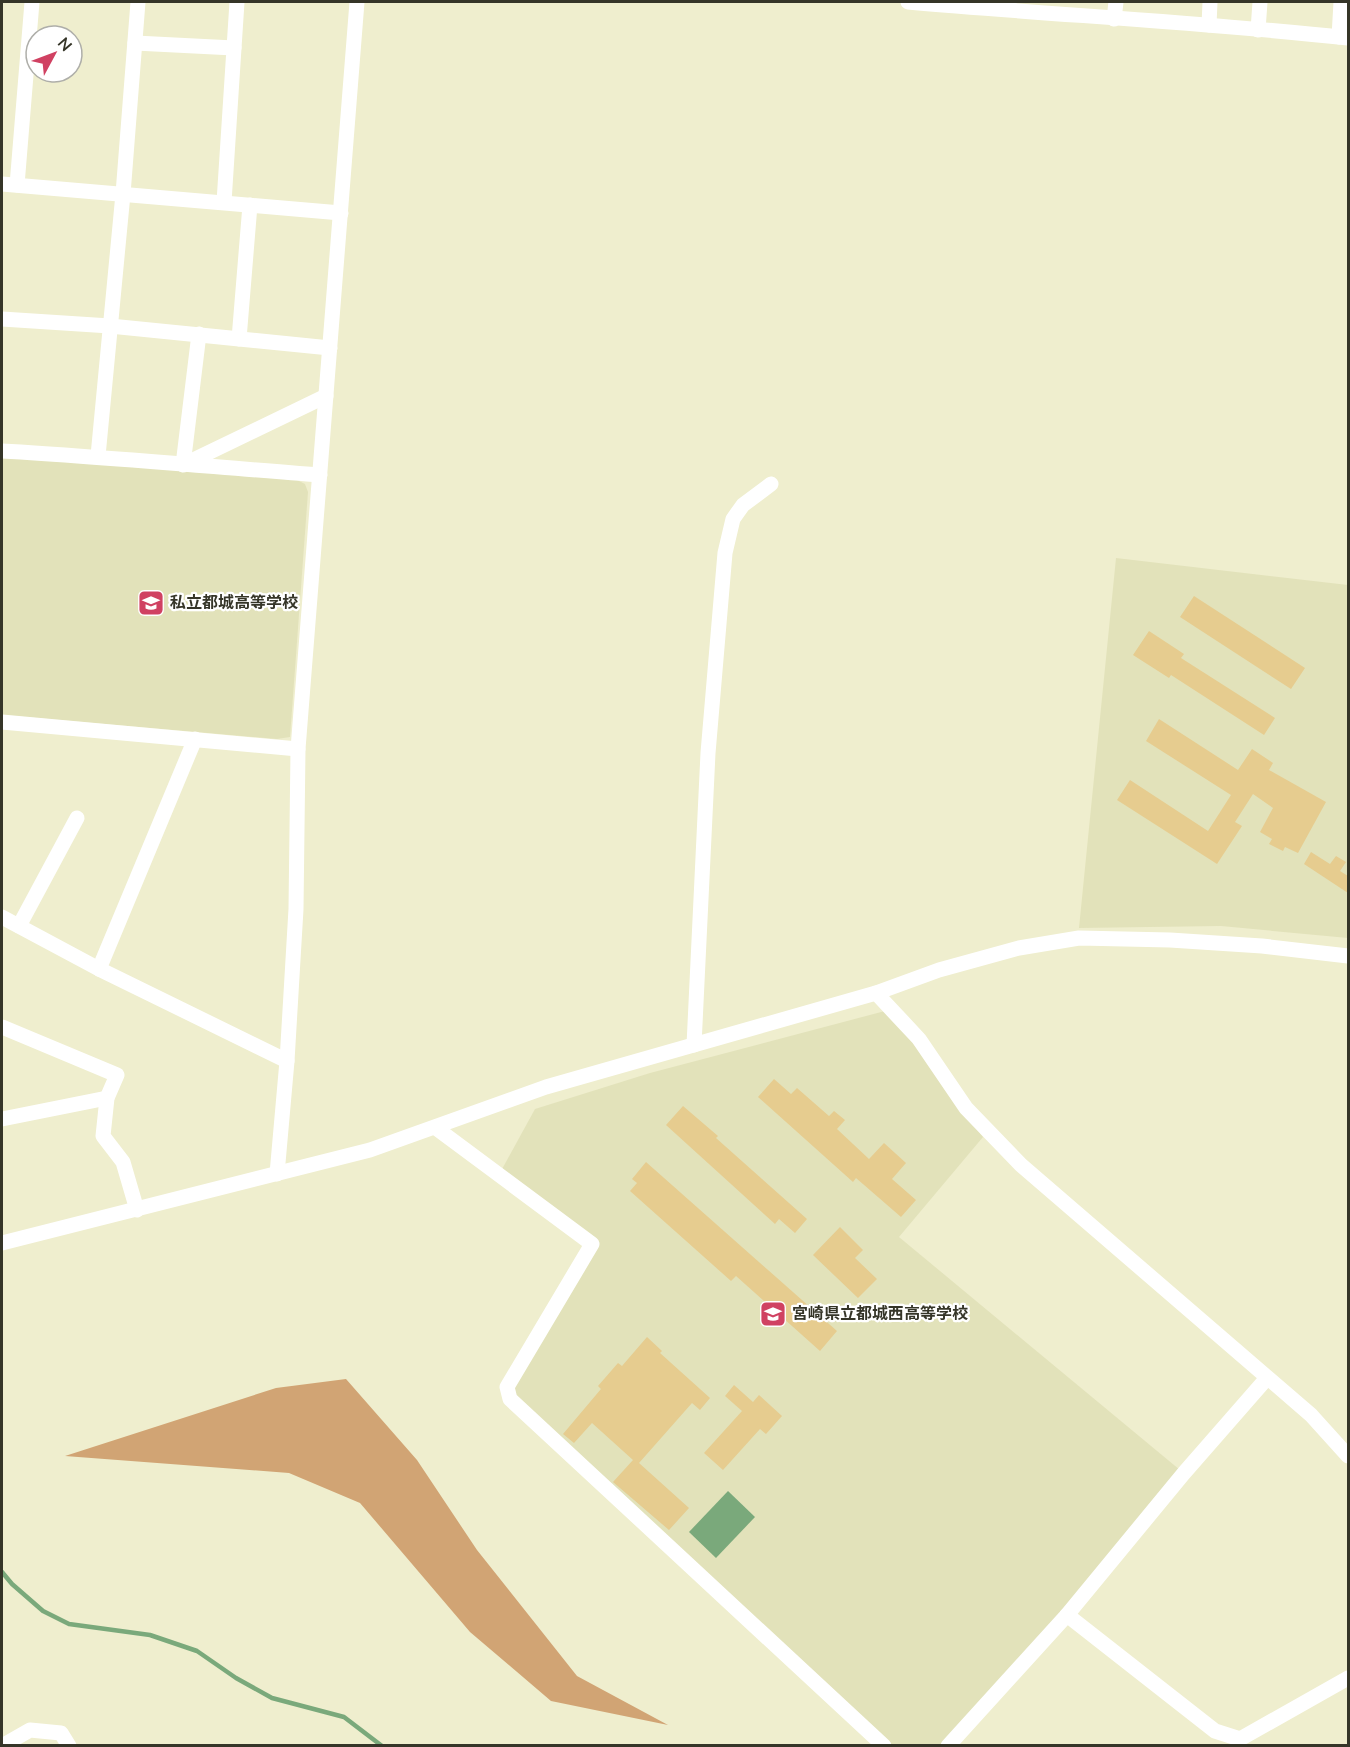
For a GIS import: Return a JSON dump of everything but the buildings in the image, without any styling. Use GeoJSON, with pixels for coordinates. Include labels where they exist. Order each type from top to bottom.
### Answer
{"type":"FeatureCollection","features":[{"type":"Feature","properties":{"kind":"street"},"geometry":{"type":"LineString","coordinates":[[32,2],[9,185],[341,213]]}},
{"type":"Feature","properties":{"kind":"street"},"geometry":{"type":"LineString","coordinates":[[98,456],[123,195],[138,2]]}},
{"type":"Feature","properties":{"kind":"street"},"geometry":{"type":"LineString","coordinates":[[224,202],[237,2]]}},
{"type":"Feature","properties":{"kind":"street"},"geometry":{"type":"LineString","coordinates":[[277,1173],[287,1061],[296,909],[298,749],[357,2]]}},
{"type":"Feature","properties":{"kind":"street"},"geometry":{"type":"LineString","coordinates":[[908,2],[1006,6],[1114,19],[1344,37],[1341,2]]}},
{"type":"Feature","properties":{"kind":"street"},"geometry":{"type":"LineString","coordinates":[[1114,19],[1116,2]]}},
{"type":"Feature","properties":{"kind":"street"},"geometry":{"type":"LineString","coordinates":[[1209,25],[1210,2]]}},
{"type":"Feature","properties":{"kind":"street"},"geometry":{"type":"LineString","coordinates":[[1258,30],[1260,2]]}},
{"type":"Feature","properties":{"kind":"street"},"geometry":{"type":"LineString","coordinates":[[135,43],[234,48]]}},
{"type":"Feature","properties":{"kind":"street"},"geometry":{"type":"LineString","coordinates":[[239,339],[250,205]]}},
{"type":"Feature","properties":{"kind":"street"},"geometry":{"type":"LineString","coordinates":[[2,319],[110,326],[330,348]]}},
{"type":"Feature","properties":{"kind":"street"},"geometry":{"type":"LineString","coordinates":[[183,465],[199,334]]}},
{"type":"Feature","properties":{"kind":"street"},"geometry":{"type":"LineString","coordinates":[[183,465],[326,396]]}},
{"type":"Feature","properties":{"kind":"street"},"geometry":{"type":"LineString","coordinates":[[2,451],[98,456],[320,475]]}},
{"type":"Feature","properties":{"kind":"street"},"geometry":{"type":"LineString","coordinates":[[694,1045],[708,753],[725,553],[733,519],[743,506],[771,484]]}},
{"type":"Feature","properties":{"kind":"street"},"geometry":{"type":"LineString","coordinates":[[2,722],[298,749]]}},
{"type":"Feature","properties":{"kind":"street"},"geometry":{"type":"LineString","coordinates":[[99,969],[195,739]]}},
{"type":"Feature","properties":{"kind":"street"},"geometry":{"type":"LineString","coordinates":[[19,926],[77,818]]}},
{"type":"Feature","properties":{"kind":"street"},"geometry":{"type":"LineString","coordinates":[[2,917],[99,969],[287,1061]]}},
{"type":"Feature","properties":{"kind":"street"},"geometry":{"type":"LineString","coordinates":[[2,1243],[370,1150],[546,1087],[876,993],[939,970],[1019,948],[1079,938],[1170,940],[1262,946],[1348,956]]}},
{"type":"Feature","properties":{"kind":"street"},"geometry":{"type":"LineString","coordinates":[[876,993],[919,1039],[966,1108],[992,1137],[1311,1415],[1348,1456]]}},
{"type":"Feature","properties":{"kind":"street"},"geometry":{"type":"LineString","coordinates":[[2,1027],[117,1075],[107,1098],[103,1136],[123,1162],[136,1210]]}},
{"type":"Feature","properties":{"kind":"street"},"geometry":{"type":"LineString","coordinates":[[2,1119],[107,1098]]}},
{"type":"Feature","properties":{"kind":"street"},"geometry":{"type":"LineString","coordinates":[[436,1128],[592,1244],[507,1387],[510,1399],[884,1746]]}},
{"type":"Feature","properties":{"kind":"street"},"geometry":{"type":"LineString","coordinates":[[948,1746],[1067,1616],[1184,1473],[1267,1378]]}},
{"type":"Feature","properties":{"kind":"street"},"geometry":{"type":"LineString","coordinates":[[1067,1616],[1215,1731],[1243,1742],[1348,1678]]}},
{"type":"Feature","properties":{"kind":"street"},"geometry":{"type":"LineString","coordinates":[[2,1746],[30,1730],[61,1732],[69,1746]]}},
{"type":"Feature","properties":{"kind":"shaded area","name":"私立都城高等学校"},"geometry":{"type":"Polygon","coordinates":[[[2,456],[297,480],[305,484],[308,492],[290,737],[277,739],[2,715],[2,456]]]}},
{"type":"Feature","properties":{"kind":"shaded area"},"geometry":{"type":"Polygon","coordinates":[[[1116,558],[1348,585],[1348,938],[1221,926],[1079,928],[1116,558]]]}},
{"type":"Feature","properties":{"kind":"shaded area","name":"宮崎県立都城西高等学校"},"geometry":{"type":"Polygon","coordinates":[[[885,1011],[914,1042],[983,1137],[899,1237],[1180,1470],[1058,1618],[942,1745],[891,1745],[513,1393],[512,1385],[598,1243],[501,1171],[535,1109],[650,1073],[885,1011]]]}},
{"type":"Feature","properties":{"kind":"shaded area"},"geometry":{"type":"Polygon","coordinates":[[[346,1379],[417,1460],[477,1550],[577,1676],[668,1725],[551,1701],[470,1632],[360,1503],[289,1473],[65,1456],[276,1388],[346,1379]]]}},
{"type":"Feature","properties":{"kind":"shaded area"},"geometry":{"type":"Polygon","coordinates":[[[728,1491],[755,1517],[716,1558],[689,1532],[728,1491]]]}},
{"type":"Feature","properties":{"kind":"waterway"},"geometry":{"type":"LineString","coordinates":[[2,1572],[12,1584],[43,1611],[69,1624],[150,1635],[197,1651],[236,1678],[272,1698],[344,1717],[382,1746]]}},
{"type":"Feature","properties":{"kind":"place","name":"私立都城高等学校"},"geometry":{"type":"Point","coordinates":[151,603]}},
{"type":"Feature","properties":{"kind":"place","name":"宮崎県立都城西高等学校"},"geometry":{"type":"Point","coordinates":[773,1314]}}]}
